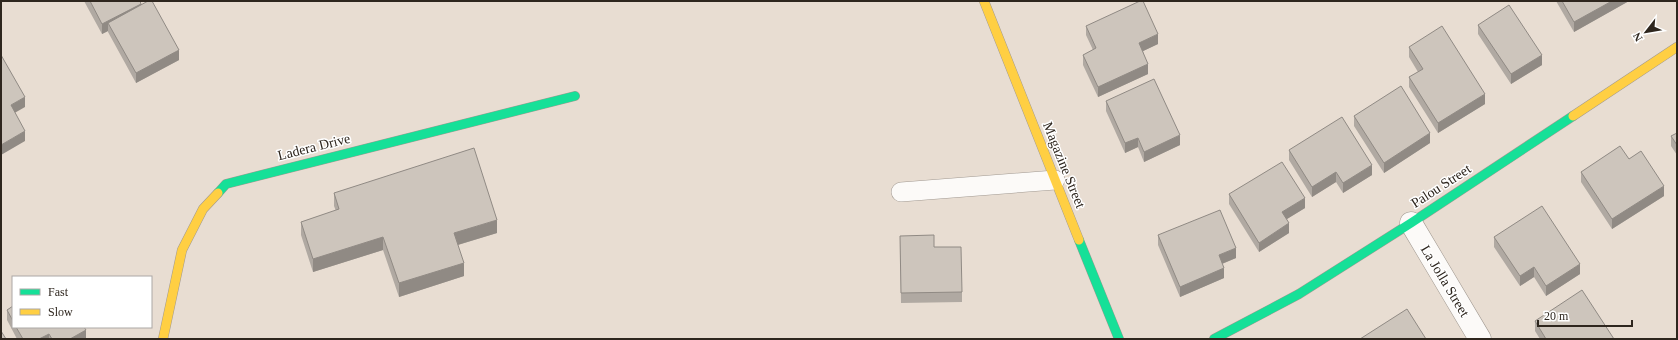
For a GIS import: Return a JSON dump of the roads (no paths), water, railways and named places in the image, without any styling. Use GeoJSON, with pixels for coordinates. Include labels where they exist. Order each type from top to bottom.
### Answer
{"type":"FeatureCollection","features":[{"type":"Feature","properties":{"kind":"street","name":"Magazine Street"},"geometry":{"type":"LineString","coordinates":[[984,1],[1119,339]]}},
{"type":"Feature","properties":{"kind":"street","name":"Palou Street"},"geometry":{"type":"LineString","coordinates":[[1214,339],[1299,294],[1410,223],[1677,47]]}},
{"type":"Feature","properties":{"kind":"street","name":"Ladera Drive"},"geometry":{"type":"LineString","coordinates":[[163,339],[182,250],[203,209],[226,184],[575,96]]}},
{"type":"Feature","properties":{"kind":"street","name":"La Jolla Street"},"geometry":{"type":"LineString","coordinates":[[1410,223],[1480,339]]}},
{"type":"Feature","properties":{"kind":"lane"},"geometry":{"type":"LineString","coordinates":[[901,192],[1055,180]]}}]}
